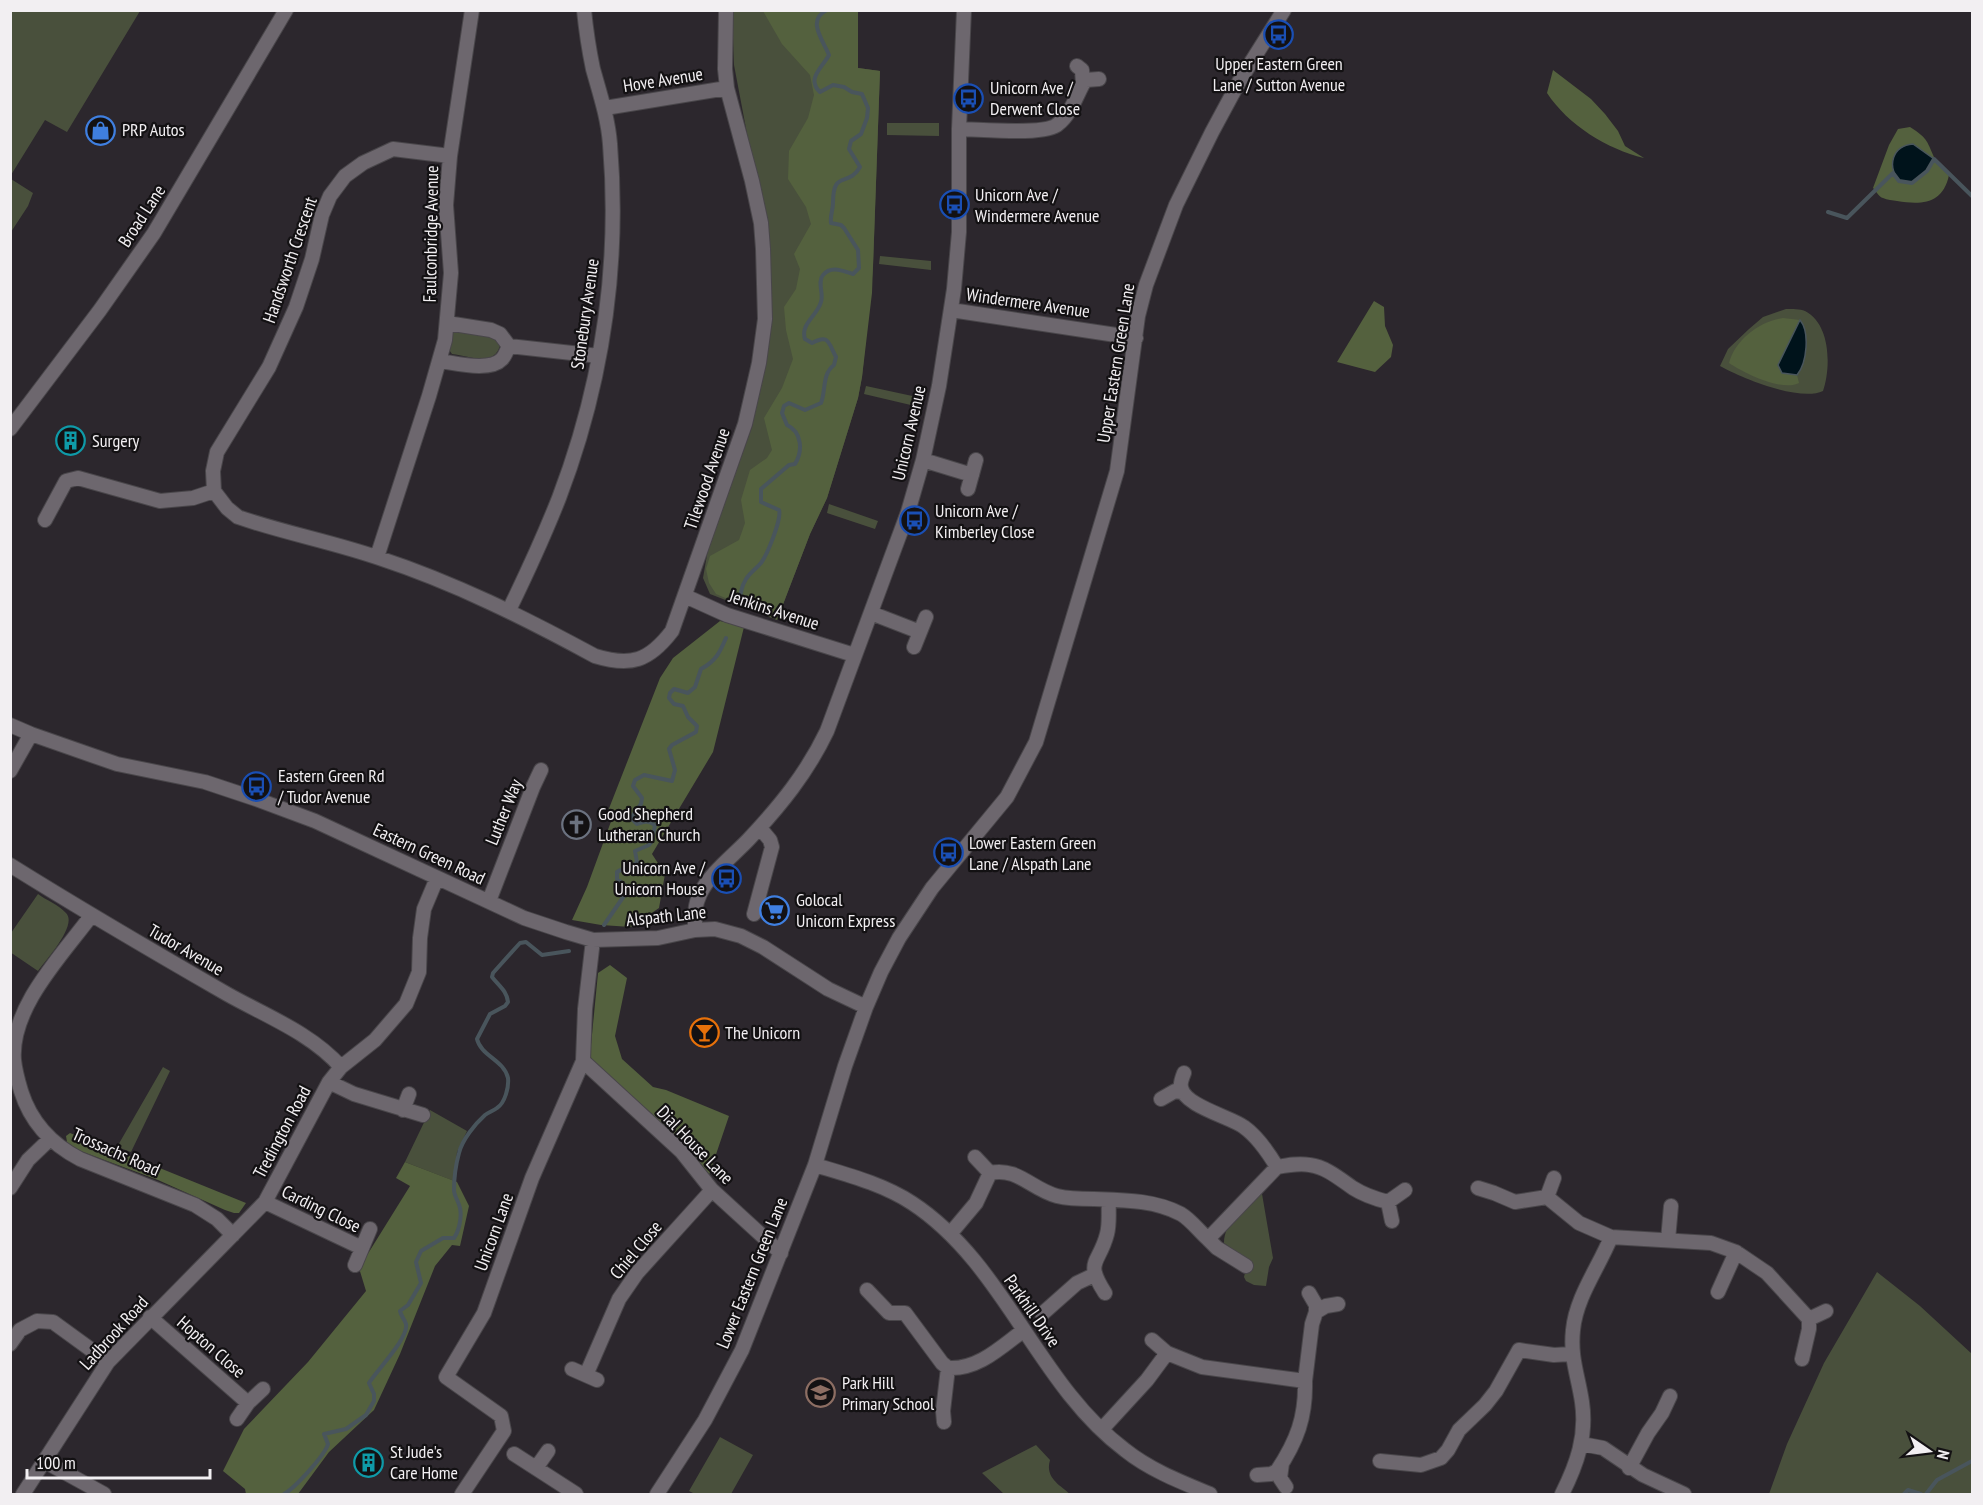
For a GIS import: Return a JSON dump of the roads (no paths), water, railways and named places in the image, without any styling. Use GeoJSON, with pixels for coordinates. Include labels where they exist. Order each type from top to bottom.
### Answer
{"type":"FeatureCollection","features":[{"type":"Feature","properties":{"kind":"street","name":"Broad Lane"},"geometry":{"type":"LineString","coordinates":[[10,429],[100,310],[154,233],[286,10]]}},
{"type":"Feature","properties":{"kind":"street","name":"Faulconbridge Avenue"},"geometry":{"type":"LineString","coordinates":[[377,557],[440,361],[447,323],[451,273],[446,205],[450,156],[472,10]]}},
{"type":"Feature","properties":{"kind":"street","name":"Stonebury Avenue"},"geometry":{"type":"LineString","coordinates":[[509,610],[536,555],[559,498],[582,430],[599,356],[609,288],[613,239],[610,141],[593,68],[584,10]]}},
{"type":"Feature","properties":{"kind":"street","name":"Tilewood Avenue"},"geometry":{"type":"LineString","coordinates":[[377,557],[431,576],[509,610],[595,656],[623,662],[636,661],[661,645],[672,631],[745,424],[759,363],[765,319],[764,249],[760,223],[753,181],[727,88],[726,10]]}},
{"type":"Feature","properties":{"kind":"street","name":"Unicorn Avenue"},"geometry":{"type":"LineString","coordinates":[[695,930],[695,906],[700,893],[787,797],[818,750],[908,512],[923,460],[939,386],[951,310],[959,232],[959,129],[964,10]]}},
{"type":"Feature","properties":{"kind":"street","name":"Upper Eastern Green Lane"},"geometry":{"type":"LineString","coordinates":[[866,1007],[898,938],[932,888],[1007,796],[1036,742],[1117,471],[1140,306],[1146,285],[1176,205],[1217,121],[1284,10]]}},
{"type":"Feature","properties":{"kind":"street"},"geometry":{"type":"LineString","coordinates":[[1077,66],[1082,70],[1083,84]]}},
{"type":"Feature","properties":{"kind":"street"},"geometry":{"type":"LineString","coordinates":[[959,129],[1034,131],[1056,127],[1064,119],[1086,80],[1099,79]]}},
{"type":"Feature","properties":{"kind":"street","name":"Hove Avenue"},"geometry":{"type":"LineString","coordinates":[[604,108],[727,88]]}},
{"type":"Feature","properties":{"kind":"street","name":"Handsworth Crescent"},"geometry":{"type":"LineString","coordinates":[[214,491],[213,471],[217,452],[269,367],[296,307],[312,259],[322,215],[330,196],[345,176],[363,163],[393,149],[450,156]]}},
{"type":"Feature","properties":{"kind":"street","name":"Windermere Avenue"},"geometry":{"type":"LineString","coordinates":[[951,310],[1136,338]]}},
{"type":"Feature","properties":{"kind":"street"},"geometry":{"type":"LineString","coordinates":[[447,323],[492,330],[500,334],[509,346],[599,356]]}},
{"type":"Feature","properties":{"kind":"street"},"geometry":{"type":"LineString","coordinates":[[440,361],[485,366],[495,364],[503,359],[509,346]]}},
{"type":"Feature","properties":{"kind":"street"},"geometry":{"type":"LineString","coordinates":[[923,460],[972,475]]}},
{"type":"Feature","properties":{"kind":"street"},"geometry":{"type":"LineString","coordinates":[[968,489],[976,460]]}},
{"type":"Feature","properties":{"kind":"street"},"geometry":{"type":"LineString","coordinates":[[45,520],[66,481],[78,478],[160,501],[193,498],[214,491],[238,518],[377,557]]}},
{"type":"Feature","properties":{"kind":"street","name":"Jenkins Avenue"},"geometry":{"type":"LineString","coordinates":[[685,596],[734,617],[854,655]]}},
{"type":"Feature","properties":{"kind":"street"},"geometry":{"type":"LineString","coordinates":[[871,613],[920,632]]}},
{"type":"Feature","properties":{"kind":"street"},"geometry":{"type":"LineString","coordinates":[[914,647],[926,617]]}},
{"type":"Feature","properties":{"kind":"street","name":"Eastern Green Road"},"geometry":{"type":"LineString","coordinates":[[10,725],[117,764],[205,782],[256,799],[315,821],[524,918],[587,938]]}},
{"type":"Feature","properties":{"kind":"street"},"geometry":{"type":"LineString","coordinates":[[10,771],[31,734]]}},
{"type":"Feature","properties":{"kind":"street","name":"Luther Way"},"geometry":{"type":"LineString","coordinates":[[489,901],[532,787],[541,770]]}},
{"type":"Feature","properties":{"kind":"street"},"geometry":{"type":"LineString","coordinates":[[754,914],[772,847],[770,840],[760,828]]}},
{"type":"Feature","properties":{"kind":"street","name":"Tudor Avenue"},"geometry":{"type":"LineString","coordinates":[[10,865],[91,916],[294,1030],[328,1053],[341,1067]]}},
{"type":"Feature","properties":{"kind":"street","name":"Tredington Road"},"geometry":{"type":"LineString","coordinates":[[256,1213],[265,1202],[329,1082],[341,1067],[375,1040],[406,1004],[419,972],[424,909],[437,878]]}},
{"type":"Feature","properties":{"kind":"street","name":"Trossachs Road"},"geometry":{"type":"LineString","coordinates":[[91,916],[34,992],[25,1010],[14,1044],[12,1059],[29,1112],[50,1140],[62,1150],[195,1204],[217,1219],[233,1235]]}},
{"type":"Feature","properties":{"kind":"street","name":"Alspath Lane"},"geometry":{"type":"LineString","coordinates":[[587,938],[658,938],[695,930],[715,929],[741,936],[828,989],[866,1007]]}},
{"type":"Feature","properties":{"kind":"street","name":"Unicorn Lane"},"geometry":{"type":"LineString","coordinates":[[462,1494],[504,1431],[501,1416],[446,1377],[484,1313],[532,1178],[583,1061],[587,938]]}},
{"type":"Feature","properties":{"kind":"street","name":"Lower Eastern Green Lane"},"geometry":{"type":"LineString","coordinates":[[657,1494],[705,1420],[742,1350],[781,1253],[808,1177],[815,1165],[844,1066],[866,1007]]}},
{"type":"Feature","properties":{"kind":"street","name":"Dial House Lane"},"geometry":{"type":"LineString","coordinates":[[583,1061],[681,1151],[712,1190],[781,1253]]}},
{"type":"Feature","properties":{"kind":"street"},"geometry":{"type":"LineString","coordinates":[[1182,1092],[1180,1085],[1184,1073]]}},
{"type":"Feature","properties":{"kind":"street"},"geometry":{"type":"LineString","coordinates":[[329,1082],[354,1094],[423,1115]]}},
{"type":"Feature","properties":{"kind":"street"},"geometry":{"type":"LineString","coordinates":[[1161,1099],[1175,1091],[1182,1092],[1203,1108],[1245,1128],[1270,1155],[1277,1167]]}},
{"type":"Feature","properties":{"kind":"street"},"geometry":{"type":"LineString","coordinates":[[403,1110],[409,1094]]}},
{"type":"Feature","properties":{"kind":"street"},"geometry":{"type":"LineString","coordinates":[[10,1188],[28,1160],[50,1140]]}},
{"type":"Feature","properties":{"kind":"street"},"geometry":{"type":"LineString","coordinates":[[975,1157],[990,1173]]}},
{"type":"Feature","properties":{"kind":"street"},"geometry":{"type":"LineString","coordinates":[[1208,1239],[1277,1167],[1292,1164],[1312,1165],[1355,1189],[1388,1202],[1405,1190]]}},
{"type":"Feature","properties":{"kind":"street","name":"Parkhill Drive"},"geometry":{"type":"LineString","coordinates":[[815,1165],[865,1180],[910,1202],[950,1234],[987,1278],[1055,1375],[1102,1429],[1141,1462],[1207,1494]]}},
{"type":"Feature","properties":{"kind":"street"},"geometry":{"type":"LineString","coordinates":[[990,1173],[1002,1171],[1014,1173],[1034,1187],[1059,1197],[1145,1203],[1173,1210],[1182,1215],[1216,1248],[1246,1266]]}},
{"type":"Feature","properties":{"kind":"street"},"geometry":{"type":"LineString","coordinates":[[950,1234],[976,1203],[990,1173]]}},
{"type":"Feature","properties":{"kind":"street"},"geometry":{"type":"LineString","coordinates":[[1547,1197],[1554,1178]]}},
{"type":"Feature","properties":{"kind":"street"},"geometry":{"type":"LineString","coordinates":[[1478,1188],[1515,1202],[1547,1197],[1579,1223],[1611,1237],[1711,1243],[1736,1252],[1767,1273],[1809,1320],[1802,1359]]}},
{"type":"Feature","properties":{"kind":"street","name":"Chiel Close"},"geometry":{"type":"LineString","coordinates":[[572,1369],[591,1377],[619,1299],[637,1273],[712,1190]]}},
{"type":"Feature","properties":{"kind":"street"},"geometry":{"type":"LineString","coordinates":[[1106,1293],[1094,1275],[1094,1266],[1108,1230],[1109,1200]]}},
{"type":"Feature","properties":{"kind":"street","name":"Carding Close"},"geometry":{"type":"LineString","coordinates":[[265,1202],[362,1248]]}},
{"type":"Feature","properties":{"kind":"street"},"geometry":{"type":"LineString","coordinates":[[1388,1202],[1392,1221]]}},
{"type":"Feature","properties":{"kind":"street"},"geometry":{"type":"LineString","coordinates":[[1668,1240],[1671,1206]]}},
{"type":"Feature","properties":{"kind":"street","name":"Ladbrook Road"},"geometry":{"type":"LineString","coordinates":[[23,1494],[108,1362],[150,1317],[256,1213]]}},
{"type":"Feature","properties":{"kind":"street","name":"Carding Close"},"geometry":{"type":"LineString","coordinates":[[355,1265],[370,1230]]}},
{"type":"Feature","properties":{"kind":"street"},"geometry":{"type":"LineString","coordinates":[[1562,1494],[1582,1444],[1584,1422],[1571,1354],[1573,1328],[1577,1311],[1611,1237]]}},
{"type":"Feature","properties":{"kind":"street"},"geometry":{"type":"LineString","coordinates":[[1718,1292],[1736,1252]]}},
{"type":"Feature","properties":{"kind":"street"},"geometry":{"type":"LineString","coordinates":[[1041,1314],[1077,1283],[1094,1275]]}},
{"type":"Feature","properties":{"kind":"street"},"geometry":{"type":"LineString","coordinates":[[867,1290],[889,1313],[905,1313]]}},
{"type":"Feature","properties":{"kind":"street"},"geometry":{"type":"LineString","coordinates":[[1257,1475],[1277,1471],[1299,1430],[1304,1415],[1305,1381],[1312,1324],[1316,1312],[1316,1305],[1309,1293]]}},
{"type":"Feature","properties":{"kind":"street"},"geometry":{"type":"LineString","coordinates":[[905,1313],[913,1300]]}},
{"type":"Feature","properties":{"kind":"street"},"geometry":{"type":"LineString","coordinates":[[1316,1312],[1326,1306],[1338,1304]]}},
{"type":"Feature","properties":{"kind":"street"},"geometry":{"type":"LineString","coordinates":[[1809,1320],[1826,1311]]}},
{"type":"Feature","properties":{"kind":"street"},"geometry":{"type":"LineString","coordinates":[[905,1313],[948,1368],[971,1366],[988,1357],[1024,1330]]}},
{"type":"Feature","properties":{"kind":"street","name":"Hopton Close"},"geometry":{"type":"LineString","coordinates":[[150,1317],[248,1403]]}},
{"type":"Feature","properties":{"kind":"street"},"geometry":{"type":"LineString","coordinates":[[10,1344],[15,1327],[37,1321],[53,1322],[108,1362]]}},
{"type":"Feature","properties":{"kind":"street"},"geometry":{"type":"LineString","coordinates":[[1152,1340],[1167,1353],[1202,1367],[1305,1381]]}},
{"type":"Feature","properties":{"kind":"street"},"geometry":{"type":"LineString","coordinates":[[1380,1461],[1420,1465],[1441,1458],[1459,1430],[1496,1391],[1519,1350],[1554,1355],[1571,1354]]}},
{"type":"Feature","properties":{"kind":"street"},"geometry":{"type":"LineString","coordinates":[[1102,1429],[1147,1380],[1167,1353]]}},
{"type":"Feature","properties":{"kind":"street"},"geometry":{"type":"LineString","coordinates":[[944,1422],[943,1411],[948,1368]]}},
{"type":"Feature","properties":{"kind":"street","name":"Hopton Close"},"geometry":{"type":"LineString","coordinates":[[237,1419],[262,1389]]}},
{"type":"Feature","properties":{"kind":"street"},"geometry":{"type":"LineString","coordinates":[[1629,1468],[1670,1396]]}},
{"type":"Feature","properties":{"kind":"street"},"geometry":{"type":"LineString","coordinates":[[1582,1444],[1603,1448],[1629,1468],[1684,1494]]}},
{"type":"Feature","properties":{"kind":"street"},"geometry":{"type":"LineString","coordinates":[[537,1468],[548,1451]]}},
{"type":"Feature","properties":{"kind":"street"},"geometry":{"type":"LineString","coordinates":[[514,1454],[576,1494]]}},
{"type":"Feature","properties":{"kind":"street"},"geometry":{"type":"LineString","coordinates":[[44,1461],[104,1494]]}},
{"type":"Feature","properties":{"kind":"street"},"geometry":{"type":"LineString","coordinates":[[1282,1463],[1280,1478],[1286,1487]]}},
{"type":"Feature","properties":{"kind":"water"},"geometry":{"type":"Polygon","coordinates":[[[1913,144],[1934,159],[1927,171],[1912,183],[1899,181],[1893,169],[1894,158],[1900,149],[1913,144]]]}},
{"type":"Feature","properties":{"kind":"water"},"geometry":{"type":"Polygon","coordinates":[[[1800,320],[1806,340],[1803,363],[1797,375],[1782,373],[1778,365],[1800,320]]]}},
{"type":"Feature","properties":{"kind":"waterway"},"geometry":{"type":"LineString","coordinates":[[739,604],[744,583],[764,559],[778,521],[779,510],[761,502],[761,489],[789,465],[795,464],[798,459],[800,442],[796,432],[787,425],[782,413],[784,406],[789,403],[805,410],[821,403],[826,378],[834,365],[836,357],[827,341],[822,339],[812,343],[805,339],[804,334],[807,324],[821,302],[821,278],[830,270],[853,274],[859,268],[858,250],[844,228],[831,223],[831,217],[838,182],[851,177],[860,167],[849,149],[851,141],[861,134],[868,108],[862,94],[833,85],[820,92],[816,87],[815,78],[829,55],[817,25],[821,14],[827,10]]}},
{"type":"Feature","properties":{"kind":"waterway"},"geometry":{"type":"LineString","coordinates":[[1828,212],[1847,218],[1893,173],[1899,181],[1912,183],[1927,171],[1934,159],[1972,196]]}},
{"type":"Feature","properties":{"kind":"waterway"},"geometry":{"type":"LineString","coordinates":[[604,925],[626,893],[625,885],[617,879],[617,872],[635,864],[637,862],[635,851],[649,845],[652,841],[655,825],[648,822],[637,824],[631,818],[641,804],[642,798],[633,786],[635,780],[644,775],[672,781],[675,770],[669,749],[696,732],[697,726],[688,717],[683,706],[674,704],[669,698],[670,693],[674,689],[688,693],[695,687],[701,669],[717,656],[726,638]]}},
{"type":"Feature","properties":{"kind":"waterway"},"geometry":{"type":"LineString","coordinates":[[284,1494],[302,1478],[326,1449],[328,1444],[324,1434],[346,1429],[366,1415],[374,1401],[374,1394],[369,1383],[406,1330],[406,1324],[400,1311],[408,1305],[421,1283],[416,1262],[421,1251],[443,1238],[454,1238],[457,1232],[461,1212],[454,1186],[461,1148],[477,1123],[502,1102],[508,1086],[506,1072],[483,1050],[477,1039],[490,1014],[508,1002],[504,992],[492,977],[493,973],[520,943],[526,942],[542,955],[569,951]]}},
{"type":"Feature","properties":{"kind":"waterway"},"geometry":{"type":"LineString","coordinates":[[1926,1494],[1937,1480],[1972,1461]]}},
{"type":"Feature","properties":{"kind":"waterway"},"geometry":{"type":"LineString","coordinates":[[1904,1494],[1908,1490],[1921,1494]]}},
{"type":"Feature","properties":{"kind":"place","name":"Upper Eastern Green Lane / Sutton Avenue"},"geometry":{"type":"Point","coordinates":[1279,35]}},
{"type":"Feature","properties":{"kind":"place","name":"Unicorn Ave / Derwent Close"},"geometry":{"type":"Point","coordinates":[969,98]}},
{"type":"Feature","properties":{"kind":"place","name":"PRP Autos"},"geometry":{"type":"Point","coordinates":[101,130]}},
{"type":"Feature","properties":{"kind":"place","name":"Unicorn Ave / Windermere Avenue"},"geometry":{"type":"Point","coordinates":[954,205]}},
{"type":"Feature","properties":{"kind":"place","name":"Surgery"},"geometry":{"type":"Point","coordinates":[71,441]}},
{"type":"Feature","properties":{"kind":"place","name":"Unicorn Ave / Kimberley Close"},"geometry":{"type":"Point","coordinates":[914,521]}},
{"type":"Feature","properties":{"kind":"place","name":"Eastern Green Rd / Tudor Avenue"},"geometry":{"type":"Point","coordinates":[257,786]}},
{"type":"Feature","properties":{"kind":"place","name":"Good Shepherd Lutheran Church"},"geometry":{"type":"Point","coordinates":[577,824]}},
{"type":"Feature","properties":{"kind":"place","name":"Lower Eastern Green Lane / Alspath Lane"},"geometry":{"type":"Point","coordinates":[948,853]}},
{"type":"Feature","properties":{"kind":"place","name":"Unicorn Ave / Unicorn House"},"geometry":{"type":"Point","coordinates":[726,878]}},
{"type":"Feature","properties":{"kind":"place","name":"Golocal Unicorn Express"},"geometry":{"type":"Point","coordinates":[775,910]}},
{"type":"Feature","properties":{"kind":"place","name":"The Unicorn"},"geometry":{"type":"Point","coordinates":[704,1033]}},
{"type":"Feature","properties":{"kind":"place","name":"Park Hill Primary School"},"geometry":{"type":"Point","coordinates":[821,1393]}},
{"type":"Feature","properties":{"kind":"place","name":"St Jude's Care Home"},"geometry":{"type":"Point","coordinates":[369,1462]}}]}
